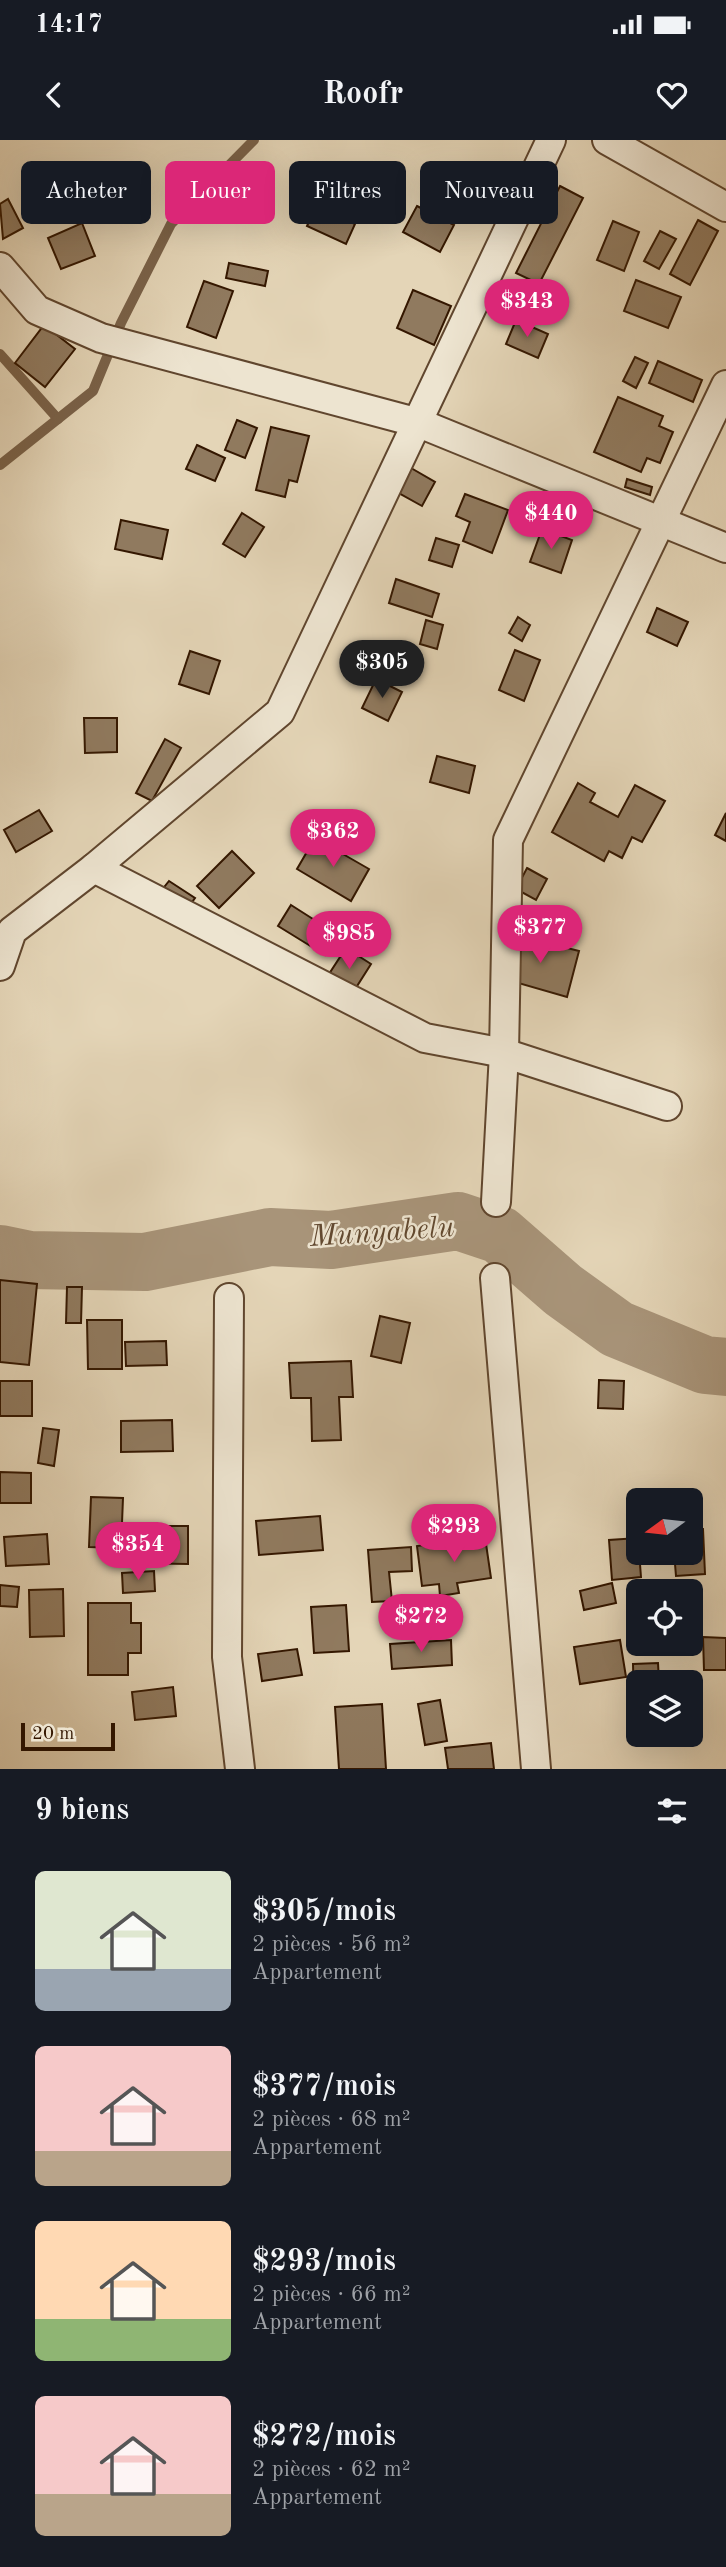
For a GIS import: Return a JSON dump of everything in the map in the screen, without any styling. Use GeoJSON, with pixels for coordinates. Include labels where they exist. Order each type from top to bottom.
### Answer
{"type":"FeatureCollection","features":[{"type":"Feature","properties":{"kind":"street"},"geometry":{"type":"LineString","coordinates":[[0,966],[12,931],[94,868],[280,712],[551,140]]}},
{"type":"Feature","properties":{"kind":"street"},"geometry":{"type":"LineString","coordinates":[[607,140],[726,207]]}},
{"type":"Feature","properties":{"kind":"street"},"geometry":{"type":"LineString","coordinates":[[0,267],[37,310],[114,342],[419,423],[726,548]]}},
{"type":"Feature","properties":{"kind":"street"},"geometry":{"type":"LineString","coordinates":[[496,1202],[504,1054],[508,840],[659,519],[726,385]]}},
{"type":"Feature","properties":{"kind":"street"},"geometry":{"type":"LineString","coordinates":[[94,868],[425,1038],[504,1054],[667,1106]]}},
{"type":"Feature","properties":{"kind":"street"},"geometry":{"type":"LineString","coordinates":[[495,1278],[536,1769]]}},
{"type":"Feature","properties":{"kind":"street"},"geometry":{"type":"LineString","coordinates":[[229,1298],[227,1657],[240,1769]]}},
{"type":"Feature","properties":{"kind":"building"},"geometry":{"type":"Polygon","coordinates":[[[560,186],[583,198],[539,284],[516,273],[541,224],[558,224],[560,186]]]}},
{"type":"Feature","properties":{"kind":"building"},"geometry":{"type":"Polygon","coordinates":[[[8,199],[23,228],[3,239],[0,204],[8,199]]]}},
{"type":"Feature","properties":{"kind":"building"},"geometry":{"type":"Polygon","coordinates":[[[417,206],[420,208],[420,224],[454,225],[440,252],[403,232],[417,206]]]}},
{"type":"Feature","properties":{"kind":"building"},"geometry":{"type":"Polygon","coordinates":[[[698,220],[718,231],[690,285],[670,274],[698,220]]]}},
{"type":"Feature","properties":{"kind":"building"},"geometry":{"type":"Polygon","coordinates":[[[613,221],[639,232],[624,271],[597,260],[613,221]]]}},
{"type":"Feature","properties":{"kind":"building"},"geometry":{"type":"Polygon","coordinates":[[[82,224],[95,256],[61,269],[48,238],[82,224]]]}},
{"type":"Feature","properties":{"kind":"building"},"geometry":{"type":"Polygon","coordinates":[[[308,224],[355,224],[346,244],[307,226],[308,224]]]}},
{"type":"Feature","properties":{"kind":"building"},"geometry":{"type":"Polygon","coordinates":[[[660,231],[676,239],[659,269],[644,261],[660,231]]]}},
{"type":"Feature","properties":{"kind":"building"},"geometry":{"type":"Polygon","coordinates":[[[229,263],[268,271],[265,286],[226,278],[229,263]]]}},
{"type":"Feature","properties":{"kind":"building"},"geometry":{"type":"Polygon","coordinates":[[[636,280],[681,297],[668,328],[624,311],[636,280]]]}},
{"type":"Feature","properties":{"kind":"building"},"geometry":{"type":"Polygon","coordinates":[[[204,281],[233,291],[216,338],[187,327],[204,281]]]}},
{"type":"Feature","properties":{"kind":"building"},"geometry":{"type":"Polygon","coordinates":[[[413,290],[451,306],[434,345],[397,328],[413,290]]]}},
{"type":"Feature","properties":{"kind":"building"},"geometry":{"type":"Polygon","coordinates":[[[516,320],[548,334],[538,358],[506,344],[516,320]]]}},
{"type":"Feature","properties":{"kind":"building"},"geometry":{"type":"Polygon","coordinates":[[[44,325],[75,349],[45,387],[15,363],[44,325]]]}},
{"type":"Feature","properties":{"kind":"building"},"geometry":{"type":"Polygon","coordinates":[[[635,357],[648,363],[636,388],[623,381],[635,357]]]}},
{"type":"Feature","properties":{"kind":"building"},"geometry":{"type":"Polygon","coordinates":[[[658,361],[702,380],[693,402],[649,383],[658,361]]]}},
{"type":"Feature","properties":{"kind":"building"},"geometry":{"type":"Polygon","coordinates":[[[618,397],[663,416],[659,426],[673,432],[660,463],[647,458],[641,472],[594,452],[618,397]]]}},
{"type":"Feature","properties":{"kind":"building"},"geometry":{"type":"Polygon","coordinates":[[[237,420],[257,428],[245,458],[225,450],[237,420]]]}},
{"type":"Feature","properties":{"kind":"building"},"geometry":{"type":"Polygon","coordinates":[[[271,427],[309,436],[297,482],[289,480],[285,497],[256,490],[271,427]]]}},
{"type":"Feature","properties":{"kind":"building"},"geometry":{"type":"Polygon","coordinates":[[[197,445],[225,458],[215,481],[186,469],[197,445]]]}},
{"type":"Feature","properties":{"kind":"building"},"geometry":{"type":"Polygon","coordinates":[[[411,468],[435,482],[422,506],[397,492],[411,468]]]}},
{"type":"Feature","properties":{"kind":"building"},"geometry":{"type":"Polygon","coordinates":[[[627,479],[652,487],[650,495],[625,487],[627,479]]]}},
{"type":"Feature","properties":{"kind":"building"},"geometry":{"type":"Polygon","coordinates":[[[465,494],[508,510],[492,553],[463,541],[470,522],[456,516],[465,494]]]}},
{"type":"Feature","properties":{"kind":"building"},"geometry":{"type":"Polygon","coordinates":[[[242,513],[264,527],[245,557],[223,544],[242,513]]]}},
{"type":"Feature","properties":{"kind":"building"},"geometry":{"type":"Polygon","coordinates":[[[121,520],[168,530],[162,559],[115,549],[121,520]]]}},
{"type":"Feature","properties":{"kind":"building"},"geometry":{"type":"Polygon","coordinates":[[[542,529],[572,540],[561,573],[530,562],[542,529]]]}},
{"type":"Feature","properties":{"kind":"building"},"geometry":{"type":"Polygon","coordinates":[[[436,538],[459,545],[452,567],[429,560],[436,538]]]}},
{"type":"Feature","properties":{"kind":"building"},"geometry":{"type":"Polygon","coordinates":[[[396,579],[439,594],[432,617],[389,603],[396,579]]]}},
{"type":"Feature","properties":{"kind":"building"},"geometry":{"type":"Polygon","coordinates":[[[657,608],[688,622],[677,646],[647,632],[657,608]]]}},
{"type":"Feature","properties":{"kind":"building"},"geometry":{"type":"Polygon","coordinates":[[[518,617],[530,625],[522,641],[509,633],[518,617]]]}},
{"type":"Feature","properties":{"kind":"building"},"geometry":{"type":"Polygon","coordinates":[[[426,620],[443,625],[437,649],[420,644],[426,620]]]}},
{"type":"Feature","properties":{"kind":"building"},"geometry":{"type":"Polygon","coordinates":[[[515,650],[540,660],[524,701],[499,690],[515,650]]]}},
{"type":"Feature","properties":{"kind":"building"},"geometry":{"type":"Polygon","coordinates":[[[190,651],[220,661],[209,694],[179,684],[190,651]]]}},
{"type":"Feature","properties":{"kind":"building"},"geometry":{"type":"Polygon","coordinates":[[[376,679],[402,692],[388,721],[362,708],[376,679]]]}},
{"type":"Feature","properties":{"kind":"building"},"geometry":{"type":"Polygon","coordinates":[[[84,718],[117,718],[117,752],[85,753],[84,718]]]}},
{"type":"Feature","properties":{"kind":"building"},"geometry":{"type":"Polygon","coordinates":[[[165,739],[181,748],[152,801],[136,793],[165,739]]]}},
{"type":"Feature","properties":{"kind":"building"},"geometry":{"type":"Polygon","coordinates":[[[437,756],[475,766],[469,793],[430,782],[437,756]]]}},
{"type":"Feature","properties":{"kind":"building"},"geometry":{"type":"Polygon","coordinates":[[[578,783],[595,793],[590,802],[618,817],[635,785],[665,801],[642,842],[632,837],[622,858],[609,851],[604,861],[552,832],[578,783]]]}},
{"type":"Feature","properties":{"kind":"building"},"geometry":{"type":"Polygon","coordinates":[[[39,810],[52,831],[16,852],[4,830],[39,810]]]}},
{"type":"Feature","properties":{"kind":"building"},"geometry":{"type":"Polygon","coordinates":[[[726,813],[726,841],[715,835],[726,813]]]}},
{"type":"Feature","properties":{"kind":"building"},"geometry":{"type":"Polygon","coordinates":[[[315,838],[369,869],[351,901],[297,869],[315,838]]]}},
{"type":"Feature","properties":{"kind":"building"},"geometry":{"type":"Polygon","coordinates":[[[232,851],[254,873],[219,908],[197,886],[232,851]]]}},
{"type":"Feature","properties":{"kind":"building"},"geometry":{"type":"Polygon","coordinates":[[[527,868],[547,879],[536,900],[516,889],[527,868]]]}},
{"type":"Feature","properties":{"kind":"building"},"geometry":{"type":"Polygon","coordinates":[[[169,881],[195,898],[187,909],[161,891],[169,881]]]}},
{"type":"Feature","properties":{"kind":"building"},"geometry":{"type":"Polygon","coordinates":[[[291,905],[338,935],[325,955],[278,926],[291,905]]]}},
{"type":"Feature","properties":{"kind":"building"},"geometry":{"type":"Polygon","coordinates":[[[512,934],[579,951],[567,997],[501,978],[512,934]]]}},
{"type":"Feature","properties":{"kind":"building"},"geometry":{"type":"Polygon","coordinates":[[[346,948],[371,964],[352,994],[327,977],[346,948]]]}},
{"type":"Feature","properties":{"kind":"building"},"geometry":{"type":"Polygon","coordinates":[[[0,1280],[37,1284],[29,1365],[0,1362],[0,1280]]]}},
{"type":"Feature","properties":{"kind":"building"},"geometry":{"type":"Polygon","coordinates":[[[67,1287],[82,1287],[81,1323],[66,1323],[67,1287]]]}},
{"type":"Feature","properties":{"kind":"building"},"geometry":{"type":"Polygon","coordinates":[[[380,1316],[410,1323],[401,1363],[371,1356],[380,1316]]]}},
{"type":"Feature","properties":{"kind":"building"},"geometry":{"type":"Polygon","coordinates":[[[87,1320],[122,1320],[122,1369],[88,1369],[87,1320]]]}},
{"type":"Feature","properties":{"kind":"building"},"geometry":{"type":"Polygon","coordinates":[[[166,1341],[167,1365],[126,1366],[125,1342],[166,1341]]]}},
{"type":"Feature","properties":{"kind":"building"},"geometry":{"type":"Polygon","coordinates":[[[351,1361],[353,1397],[339,1397],[341,1440],[312,1441],[311,1398],[291,1398],[289,1363],[351,1361]]]}},
{"type":"Feature","properties":{"kind":"building"},"geometry":{"type":"Polygon","coordinates":[[[599,1380],[624,1381],[623,1409],[598,1408],[599,1380]]]}},
{"type":"Feature","properties":{"kind":"building"},"geometry":{"type":"Polygon","coordinates":[[[0,1381],[32,1381],[32,1416],[0,1416],[0,1381]]]}},
{"type":"Feature","properties":{"kind":"building"},"geometry":{"type":"Polygon","coordinates":[[[172,1420],[173,1451],[121,1452],[121,1421],[172,1420]]]}},
{"type":"Feature","properties":{"kind":"building"},"geometry":{"type":"Polygon","coordinates":[[[43,1428],[59,1430],[54,1466],[38,1463],[43,1428]]]}},
{"type":"Feature","properties":{"kind":"building"},"geometry":{"type":"Polygon","coordinates":[[[0,1472],[31,1473],[31,1503],[0,1503],[0,1472]]]}},
{"type":"Feature","properties":{"kind":"building"},"geometry":{"type":"Polygon","coordinates":[[[91,1497],[123,1498],[121,1548],[89,1547],[91,1497]]]}},
{"type":"Feature","properties":{"kind":"building"},"geometry":{"type":"Polygon","coordinates":[[[320,1516],[323,1550],[259,1555],[256,1521],[320,1516]]]}},
{"type":"Feature","properties":{"kind":"building"},"geometry":{"type":"Polygon","coordinates":[[[126,1526],[188,1526],[188,1564],[126,1563],[126,1526]]]}},
{"type":"Feature","properties":{"kind":"building"},"geometry":{"type":"Polygon","coordinates":[[[47,1534],[49,1564],[6,1566],[4,1537],[47,1534]]]}},
{"type":"Feature","properties":{"kind":"building"},"geometry":{"type":"Polygon","coordinates":[[[485,1537],[491,1578],[457,1583],[459,1593],[440,1596],[439,1584],[422,1586],[417,1546],[485,1537]]]}},
{"type":"Feature","properties":{"kind":"building"},"geometry":{"type":"Polygon","coordinates":[[[626,1539],[626,1565],[640,1565],[641,1577],[612,1580],[609,1540],[626,1539]]]}},
{"type":"Feature","properties":{"kind":"building"},"geometry":{"type":"Polygon","coordinates":[[[411,1547],[412,1571],[389,1572],[392,1601],[372,1602],[368,1550],[411,1547]]]}},
{"type":"Feature","properties":{"kind":"building"},"geometry":{"type":"Polygon","coordinates":[[[704,1552],[705,1574],[676,1576],[675,1565],[703,1565],[704,1552]]]}},
{"type":"Feature","properties":{"kind":"building"},"geometry":{"type":"Polygon","coordinates":[[[154,1571],[155,1591],[123,1593],[122,1573],[154,1571]]]}},
{"type":"Feature","properties":{"kind":"building"},"geometry":{"type":"Polygon","coordinates":[[[612,1583],[616,1603],[584,1610],[580,1591],[612,1583]]]}},
{"type":"Feature","properties":{"kind":"building"},"geometry":{"type":"Polygon","coordinates":[[[0,1585],[19,1587],[17,1607],[0,1606],[0,1585]]]}},
{"type":"Feature","properties":{"kind":"building"},"geometry":{"type":"Polygon","coordinates":[[[63,1589],[64,1636],[30,1637],[29,1590],[63,1589]]]}},
{"type":"Feature","properties":{"kind":"building"},"geometry":{"type":"Polygon","coordinates":[[[88,1603],[131,1603],[131,1623],[141,1623],[141,1653],[128,1653],[128,1675],[88,1675],[88,1603]]]}},
{"type":"Feature","properties":{"kind":"building"},"geometry":{"type":"Polygon","coordinates":[[[346,1605],[349,1651],[314,1653],[311,1607],[346,1605]]]}},
{"type":"Feature","properties":{"kind":"building"},"geometry":{"type":"Polygon","coordinates":[[[703,1637],[726,1638],[726,1670],[704,1670],[703,1637]]]}},
{"type":"Feature","properties":{"kind":"building"},"geometry":{"type":"Polygon","coordinates":[[[451,1640],[452,1665],[392,1669],[390,1644],[451,1640]]]}},
{"type":"Feature","properties":{"kind":"building"},"geometry":{"type":"Polygon","coordinates":[[[620,1640],[626,1677],[580,1684],[574,1647],[620,1640]]]}},
{"type":"Feature","properties":{"kind":"building"},"geometry":{"type":"Polygon","coordinates":[[[297,1649],[302,1675],[262,1681],[258,1654],[297,1649]]]}},
{"type":"Feature","properties":{"kind":"building"},"geometry":{"type":"Polygon","coordinates":[[[658,1663],[658,1670],[633,1670],[633,1664],[658,1663]]]}},
{"type":"Feature","properties":{"kind":"building"},"geometry":{"type":"Polygon","coordinates":[[[173,1687],[176,1716],[135,1720],[132,1692],[173,1687]]]}},
{"type":"Feature","properties":{"kind":"building"},"geometry":{"type":"Polygon","coordinates":[[[440,1700],[447,1741],[425,1745],[418,1704],[440,1700]]]}},
{"type":"Feature","properties":{"kind":"building"},"geometry":{"type":"Polygon","coordinates":[[[382,1704],[386,1769],[339,1769],[335,1707],[382,1704]]]}},
{"type":"Feature","properties":{"kind":"building"},"geometry":{"type":"Polygon","coordinates":[[[491,1743],[494,1769],[448,1769],[445,1748],[491,1743]]]}},
{"type":"Feature","properties":{"kind":"waterway"},"geometry":{"type":"LineString","coordinates":[[0,465],[93,391],[121,323],[171,224],[254,140]]}},
{"type":"Feature","properties":{"kind":"waterway"},"geometry":{"type":"LineString","coordinates":[[0,354],[58,419]]}},
{"type":"Feature","properties":{"kind":"waterway","name":"Munyabelu"},"geometry":{"type":"LineString","coordinates":[[0,1254],[29,1260],[145,1262],[270,1237],[331,1240],[458,1221],[500,1235],[563,1290],[617,1329],[705,1365],[726,1367]]}}]}
